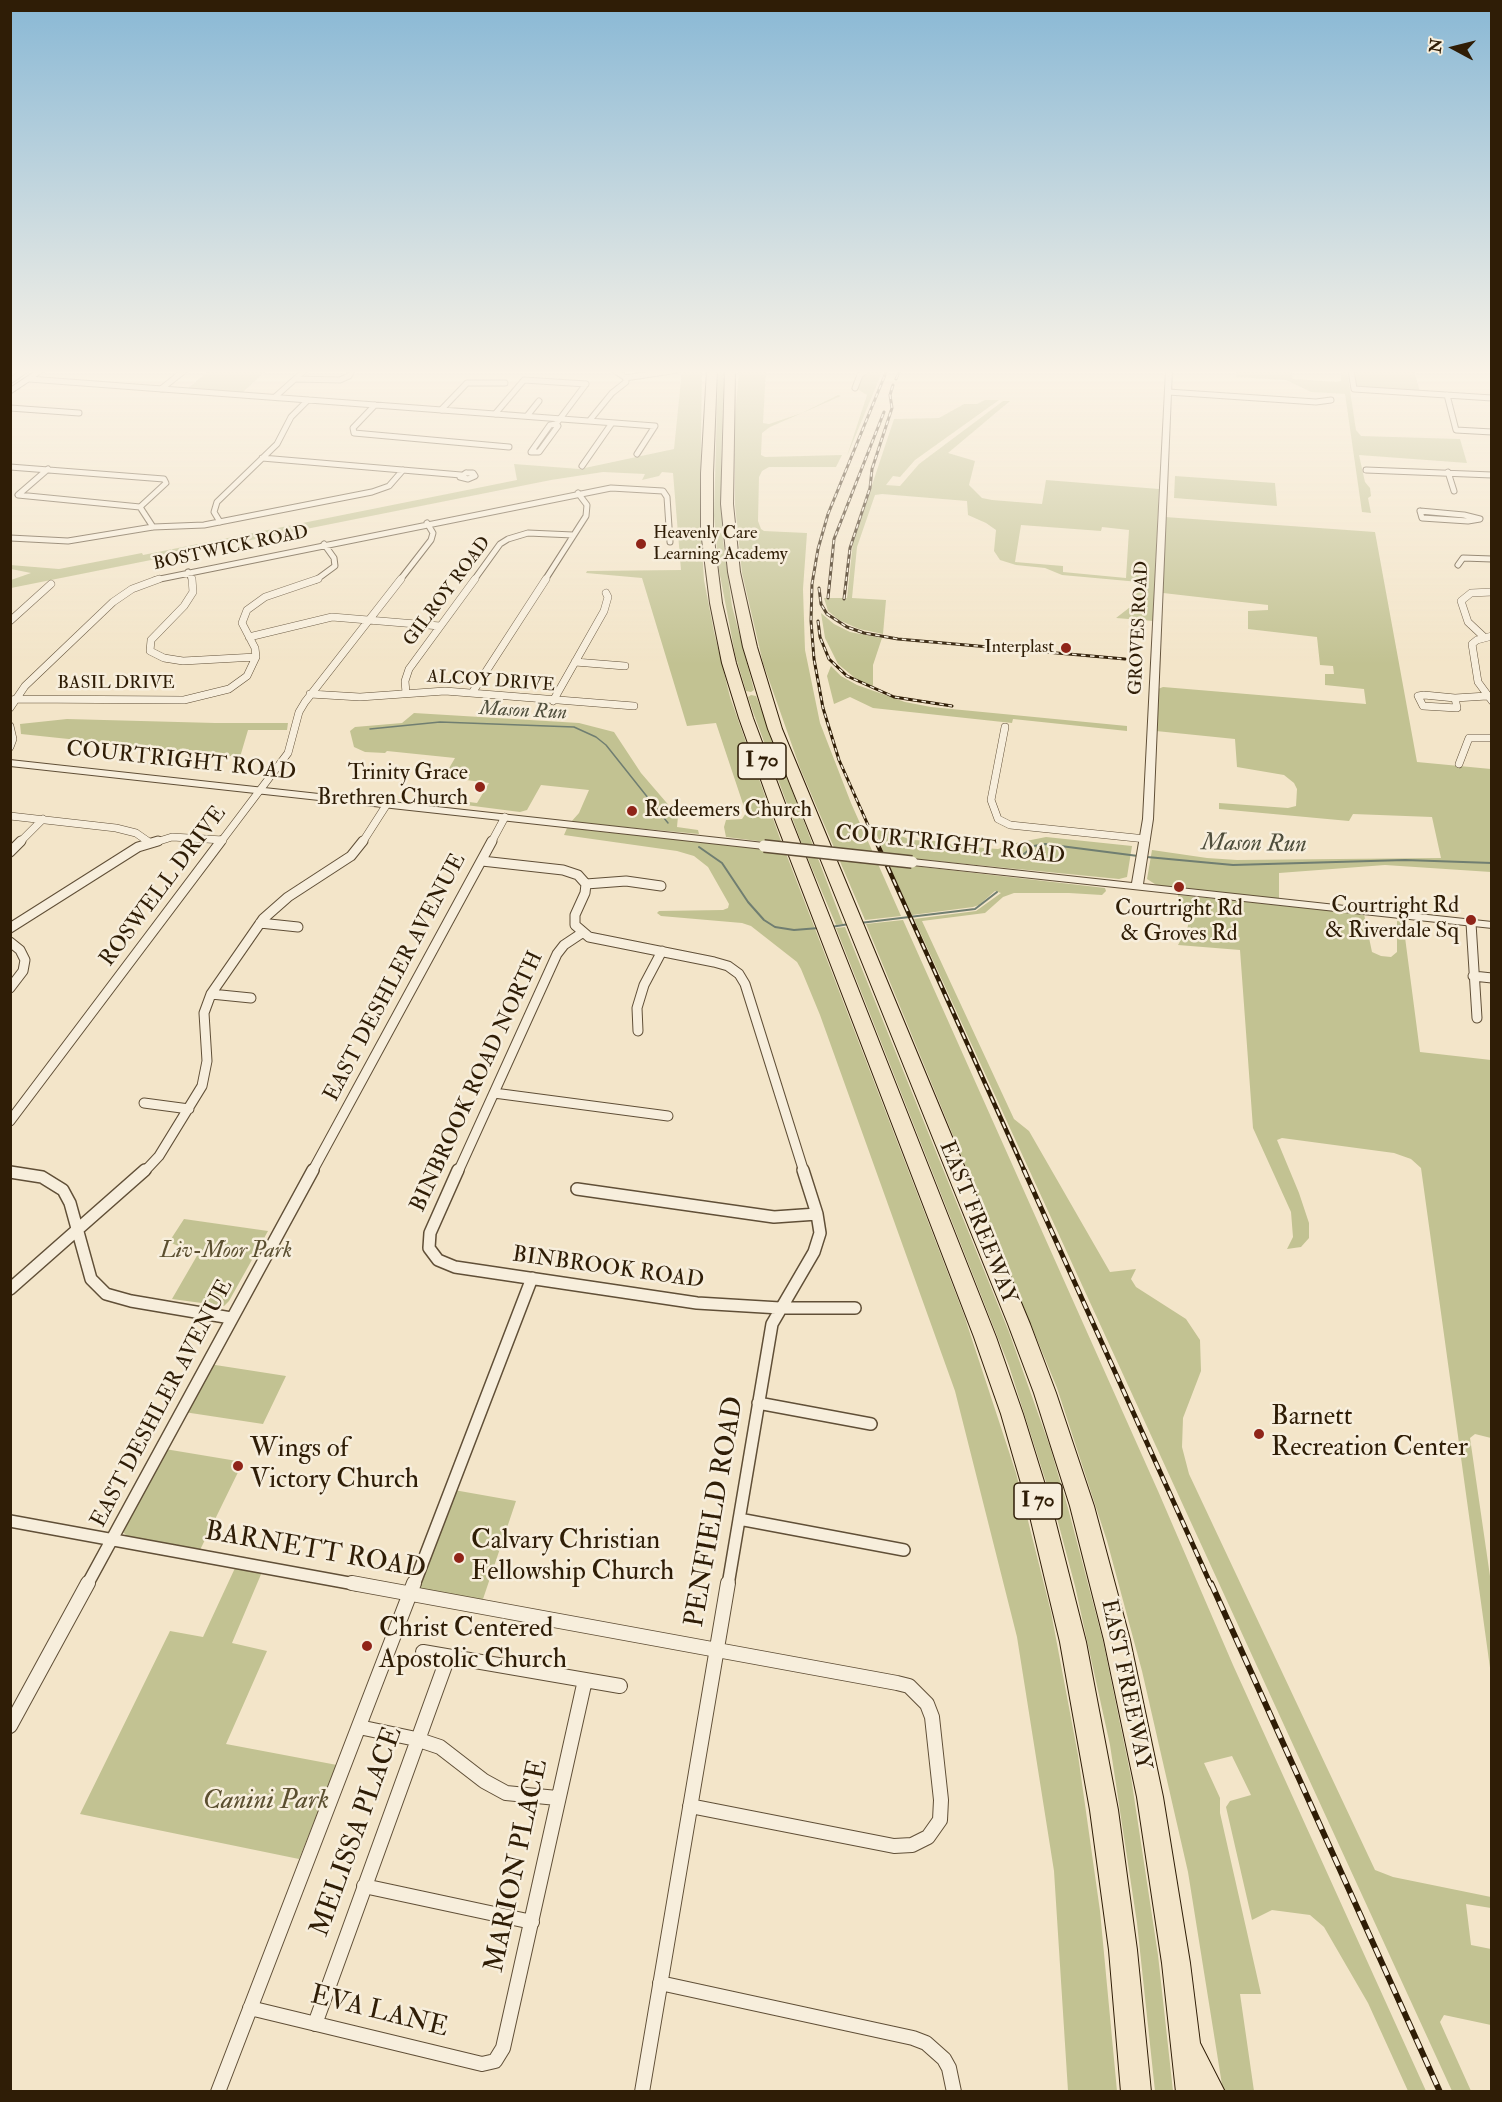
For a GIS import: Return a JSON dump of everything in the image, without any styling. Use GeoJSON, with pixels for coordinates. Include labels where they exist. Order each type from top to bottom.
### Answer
{"type":"FeatureCollection","features":[{"type":"Feature","properties":{"kind":"highway","name":"EAST FREEWAY"},"geometry":{"type":"LineString","coordinates":[[708,468],[707,511],[716,603],[729,663],[743,710],[780,812],[822,915],[1003,1387],[1056,1569],[1080,1676],[1104,1810],[1123,1950],[1136,2091]]}},
{"type":"Feature","properties":{"kind":"highway","name":"EAST FREEWAY"},"geometry":{"type":"LineString","coordinates":[[728,468],[727,504],[734,572],[744,627],[775,729],[1019,1324],[1045,1393],[1082,1506],[1117,1640],[1141,1753],[1167,1898],[1191,2091]]}},
{"type":"Feature","properties":{"kind":"highway"},"geometry":{"type":"LineString","coordinates":[[1187,2049],[1210,2091]]}},
{"type":"Feature","properties":{"kind":"street"},"geometry":{"type":"LineString","coordinates":[[31,468],[48,469],[166,481],[166,483],[140,507],[26,498],[17,494],[48,469]]}},
{"type":"Feature","properties":{"kind":"street"},"geometry":{"type":"LineString","coordinates":[[220,522],[214,512],[215,506],[252,468]]}},
{"type":"Feature","properties":{"kind":"street"},"geometry":{"type":"LineString","coordinates":[[381,468],[461,475]]}},
{"type":"Feature","properties":{"kind":"street","name":"GROVES ROAD"},"geometry":{"type":"LineString","coordinates":[[1137,886],[1146,839],[1164,468]]}},
{"type":"Feature","properties":{"kind":"street"},"geometry":{"type":"LineString","coordinates":[[10,538],[68,541],[153,527],[193,526],[220,522],[372,492],[389,486],[404,470]]}},
{"type":"Feature","properties":{"kind":"street"},"geometry":{"type":"LineString","coordinates":[[1366,470],[1491,475]]}},
{"type":"Feature","properties":{"kind":"street"},"geometry":{"type":"LineString","coordinates":[[1388,471],[1391,482]]}},
{"type":"Feature","properties":{"kind":"street"},"geometry":{"type":"LineString","coordinates":[[1448,472],[1454,491]]}},
{"type":"Feature","properties":{"kind":"street","name":"BOSTWICK ROAD"},"geometry":{"type":"LineString","coordinates":[[10,708],[15,699],[113,602],[145,583],[188,572],[611,488],[663,492],[667,497],[670,542]]}},
{"type":"Feature","properties":{"kind":"street"},"geometry":{"type":"LineString","coordinates":[[472,693],[587,511],[584,500],[578,493]]}},
{"type":"Feature","properties":{"kind":"street"},"geometry":{"type":"LineString","coordinates":[[140,507],[153,527]]}},
{"type":"Feature","properties":{"kind":"street"},"geometry":{"type":"LineString","coordinates":[[1480,519],[1468,521],[1422,518],[1420,511],[1464,514],[1489,520]]}},
{"type":"Feature","properties":{"kind":"street","name":"ROSWELL DRIVE"},"geometry":{"type":"LineString","coordinates":[[10,1121],[288,753],[299,712],[310,694],[431,540],[433,533],[428,523]]}},
{"type":"Feature","properties":{"kind":"street","name":"GILROY ROAD"},"geometry":{"type":"LineString","coordinates":[[406,693],[406,675],[500,544],[507,539],[528,533],[573,535]]}},
{"type":"Feature","properties":{"kind":"street"},"geometry":{"type":"LineString","coordinates":[[188,572],[193,592],[184,606],[151,640],[150,651],[164,658],[190,661],[256,657],[255,648],[244,630],[242,619],[247,610],[258,601],[280,590],[321,578],[332,570],[335,566],[334,558],[324,544]]}},
{"type":"Feature","properties":{"kind":"street"},"geometry":{"type":"LineString","coordinates":[[1458,565],[1463,558],[1491,559]]}},
{"type":"Feature","properties":{"kind":"street"},"geometry":{"type":"LineString","coordinates":[[10,621],[51,584]]}},
{"type":"Feature","properties":{"kind":"street"},"geometry":{"type":"LineString","coordinates":[[1489,698],[1478,682],[1472,654],[1472,644],[1488,636],[1468,622],[1461,601],[1471,593],[1491,592]]}},
{"type":"Feature","properties":{"kind":"street"},"geometry":{"type":"LineString","coordinates":[[553,701],[604,611],[608,597],[606,593]]}},
{"type":"Feature","properties":{"kind":"street"},"geometry":{"type":"LineString","coordinates":[[249,637],[322,618],[342,617],[440,626]]}},
{"type":"Feature","properties":{"kind":"street","name":"BASIL DRIVE"},"geometry":{"type":"LineString","coordinates":[[15,699],[174,700],[217,694],[247,676],[256,657]]}},
{"type":"Feature","properties":{"kind":"street"},"geometry":{"type":"LineString","coordinates":[[575,662],[625,666]]}},
{"type":"Feature","properties":{"kind":"street","name":"ALCOY DRIVE"},"geometry":{"type":"LineString","coordinates":[[310,694],[360,697],[434,691],[634,706]]}},
{"type":"Feature","properties":{"kind":"street"},"geometry":{"type":"LineString","coordinates":[[1455,698],[1457,708],[1454,709],[1423,706],[1418,696],[1421,694],[1455,698],[1489,698]]}},
{"type":"Feature","properties":{"kind":"street"},"geometry":{"type":"LineString","coordinates":[[10,726],[13,739],[10,747]]}},
{"type":"Feature","properties":{"kind":"street"},"geometry":{"type":"LineString","coordinates":[[1005,727],[992,800],[998,819],[1010,825],[1146,839]]}},
{"type":"Feature","properties":{"kind":"street"},"geometry":{"type":"LineString","coordinates":[[1459,764],[1468,739],[1472,737],[1491,738]]}},
{"type":"Feature","properties":{"kind":"street","name":"COURTRIGHT ROAD"},"geometry":{"type":"LineString","coordinates":[[10,763],[1491,925]]}},
{"type":"Feature","properties":{"kind":"street"},"geometry":{"type":"LineString","coordinates":[[10,1289],[147,1170],[189,1109],[206,1076],[207,1061],[203,1025],[204,1013],[211,994],[261,922],[273,909],[351,856],[361,845],[387,804]]}},
{"type":"Feature","properties":{"kind":"street"},"geometry":{"type":"LineString","coordinates":[[10,816],[126,830],[136,833],[149,842]]}},
{"type":"Feature","properties":{"kind":"street","name":"EAST DESHLER AVENUE"},"geometry":{"type":"LineString","coordinates":[[10,1726],[505,817]]}},
{"type":"Feature","properties":{"kind":"street"},"geometry":{"type":"LineString","coordinates":[[10,852],[43,819]]}},
{"type":"Feature","properties":{"kind":"street"},"geometry":{"type":"LineString","coordinates":[[10,928],[128,852],[149,842],[183,836],[223,840]]}},
{"type":"Feature","properties":{"kind":"street"},"geometry":{"type":"LineString","coordinates":[[482,861],[563,870],[578,875],[586,884],[585,893],[575,915],[575,925],[582,933],[589,937],[662,951],[644,984],[637,1008],[638,1031]]}},
{"type":"Feature","properties":{"kind":"street"},"geometry":{"type":"LineString","coordinates":[[586,884],[626,881],[661,886]]}},
{"type":"Feature","properties":{"kind":"street"},"geometry":{"type":"LineString","coordinates":[[261,922],[298,927]]}},
{"type":"Feature","properties":{"kind":"street"},"geometry":{"type":"LineString","coordinates":[[1471,923],[1477,1018]]}},
{"type":"Feature","properties":{"kind":"street","name":"BINBROOK ROAD NORTH"},"geometry":{"type":"LineString","coordinates":[[435,1257],[429,1248],[430,1233],[557,954],[564,945],[582,933]]}},
{"type":"Feature","properties":{"kind":"street"},"geometry":{"type":"LineString","coordinates":[[10,942],[20,950],[25,960],[23,971],[10,988]]}},
{"type":"Feature","properties":{"kind":"street","name":"PENFIELD ROAD"},"geometry":{"type":"LineString","coordinates":[[642,2091],[772,1324],[814,1252],[820,1233],[818,1214],[745,984],[739,974],[728,966],[662,951]]}},
{"type":"Feature","properties":{"kind":"street"},"geometry":{"type":"LineString","coordinates":[[1473,976],[1491,978]]}},
{"type":"Feature","properties":{"kind":"street"},"geometry":{"type":"LineString","coordinates":[[211,994],[251,998]]}},
{"type":"Feature","properties":{"kind":"street"},"geometry":{"type":"LineString","coordinates":[[494,1093],[668,1116]]}},
{"type":"Feature","properties":{"kind":"street"},"geometry":{"type":"LineString","coordinates":[[144,1103],[189,1109]]}},
{"type":"Feature","properties":{"kind":"street"},"geometry":{"type":"LineString","coordinates":[[10,1172],[42,1177],[57,1185],[68,1196],[91,1279],[106,1294],[130,1301],[231,1318]]}},
{"type":"Feature","properties":{"kind":"street"},"geometry":{"type":"LineString","coordinates":[[577,1189],[774,1217],[818,1214]]}},
{"type":"Feature","properties":{"kind":"street","name":"BINBROOK ROAD"},"geometry":{"type":"LineString","coordinates":[[435,1257],[456,1267],[698,1303],[780,1308],[855,1308]]}},
{"type":"Feature","properties":{"kind":"street"},"geometry":{"type":"LineString","coordinates":[[218,2091],[532,1278]]}},
{"type":"Feature","properties":{"kind":"street"},"geometry":{"type":"LineString","coordinates":[[758,1403],[871,1425]]}},
{"type":"Feature","properties":{"kind":"street"},"geometry":{"type":"LineString","coordinates":[[739,1519],[904,1550]]}},
{"type":"Feature","properties":{"kind":"street","name":"BARNETT ROAD"},"geometry":{"type":"LineString","coordinates":[[10,1521],[897,1683],[909,1686],[927,1704],[932,1717],[942,1800],[940,1820],[928,1837],[912,1845],[894,1846],[690,1806]]}},
{"type":"Feature","properties":{"kind":"street"},"geometry":{"type":"LineString","coordinates":[[423,1652],[620,1686]]}},
{"type":"Feature","properties":{"kind":"street","name":"MELISSA PLACE"},"geometry":{"type":"LineString","coordinates":[[315,2024],[447,1657]]}},
{"type":"Feature","properties":{"kind":"street","name":"MARION PLACE"},"geometry":{"type":"LineString","coordinates":[[495,2061],[503,2048],[585,1680]]}},
{"type":"Feature","properties":{"kind":"street"},"geometry":{"type":"LineString","coordinates":[[358,1727],[417,1739],[440,1747],[484,1781],[506,1793],[557,1798]]}},
{"type":"Feature","properties":{"kind":"street"},"geometry":{"type":"LineString","coordinates":[[364,1886],[532,1922]]}},
{"type":"Feature","properties":{"kind":"street"},"geometry":{"type":"LineString","coordinates":[[660,1983],[914,2038],[926,2043],[944,2059],[949,2068],[954,2091]]}},
{"type":"Feature","properties":{"kind":"street","name":"EVA LANE"},"geometry":{"type":"LineString","coordinates":[[250,2008],[482,2064],[495,2061]]}},
{"type":"Feature","properties":{"kind":"green space"},"geometry":{"type":"Polygon","coordinates":[[[515,468],[701,468],[700,516],[704,580],[714,632],[730,697],[782,844],[726,837],[724,827],[726,820],[742,819],[746,813],[716,723],[687,726],[642,578],[586,573],[587,571],[681,570],[673,473],[662,472],[659,476],[642,480],[645,474],[603,472],[551,480],[11,588],[11,580],[31,573],[11,569],[10,565],[59,569],[142,553],[143,555],[517,480],[515,468]]]}},
{"type":"Feature","properties":{"kind":"green space"},"geometry":{"type":"Polygon","coordinates":[[[715,468],[721,468],[723,540],[732,606],[754,690],[751,692],[746,691],[735,654],[719,570],[714,516],[715,468]]]}},
{"type":"Feature","properties":{"kind":"green space"},"geometry":{"type":"Polygon","coordinates":[[[735,468],[767,468],[762,471],[759,477],[758,521],[761,529],[807,533],[803,589],[805,650],[820,723],[851,803],[901,916],[865,920],[800,768],[763,663],[742,573],[735,505],[735,468]]]}},
{"type":"Feature","properties":{"kind":"green space"},"geometry":{"type":"Polygon","coordinates":[[[878,468],[908,468],[900,477],[893,476],[886,485],[900,486],[915,468],[973,468],[969,485],[982,498],[1042,504],[1046,480],[1159,489],[1153,621],[1116,618],[1134,604],[1139,582],[1062,575],[1045,568],[1016,565],[1000,560],[994,551],[996,530],[968,515],[967,501],[882,494],[875,495],[857,547],[852,598],[886,600],[883,634],[859,629],[839,620],[828,611],[824,598],[847,598],[853,542],[878,468]],[[1021,525],[1015,562],[1063,566],[1063,572],[1126,578],[1129,530],[1102,527],[1101,531],[1021,525]]]}},
{"type":"Feature","properties":{"kind":"green space"},"geometry":{"type":"Polygon","coordinates":[[[1356,468],[1362,468],[1365,482],[1370,488],[1371,496],[1368,498],[1371,513],[1362,512],[1356,468]]]}},
{"type":"Feature","properties":{"kind":"green space"},"geometry":{"type":"Polygon","coordinates":[[[1175,476],[1275,483],[1277,506],[1174,498],[1175,476]]]}},
{"type":"Feature","properties":{"kind":"green space"},"geometry":{"type":"Polygon","coordinates":[[[1165,517],[1375,532],[1417,762],[1491,769],[1491,872],[1385,865],[1279,873],[1279,900],[1158,886],[1147,879],[1152,850],[1237,860],[1441,858],[1432,817],[1353,814],[1349,821],[1219,809],[1219,803],[1288,808],[1296,806],[1297,789],[1294,783],[1284,775],[1237,767],[1235,739],[1156,731],[1158,689],[1163,687],[1366,704],[1364,689],[1325,685],[1325,674],[1334,674],[1333,666],[1320,665],[1317,637],[1248,629],[1248,611],[1268,610],[1268,605],[1163,593],[1165,517]]]}},
{"type":"Feature","properties":{"kind":"green space"},"geometry":{"type":"Polygon","coordinates":[[[821,613],[834,624],[850,632],[882,638],[873,665],[873,688],[855,678],[838,664],[825,638],[821,613]]]}},
{"type":"Feature","properties":{"kind":"green space"},"geometry":{"type":"Polygon","coordinates":[[[831,666],[841,676],[857,685],[905,702],[931,707],[1127,726],[1127,731],[1013,719],[1012,723],[873,708],[850,697],[834,704],[827,676],[831,666]]]}},
{"type":"Feature","properties":{"kind":"green space"},"geometry":{"type":"Polygon","coordinates":[[[756,696],[843,924],[836,925],[803,847],[753,712],[748,697],[756,696]]]}},
{"type":"Feature","properties":{"kind":"green space"},"geometry":{"type":"Polygon","coordinates":[[[414,713],[579,723],[614,732],[641,773],[678,816],[677,827],[698,830],[699,834],[571,822],[579,813],[589,790],[541,785],[527,810],[520,812],[458,804],[461,801],[477,803],[489,783],[444,777],[455,758],[387,751],[385,753],[365,752],[354,747],[350,731],[355,727],[402,723],[414,713]]]}},
{"type":"Feature","properties":{"kind":"green space"},"geometry":{"type":"Polygon","coordinates":[[[67,719],[288,723],[287,730],[248,730],[240,757],[21,734],[20,724],[67,719]]]}},
{"type":"Feature","properties":{"kind":"green space"},"geometry":{"type":"Polygon","coordinates":[[[567,828],[785,851],[964,1315],[1016,1473],[1051,1612],[1078,1755],[1100,1911],[1117,2091],[1068,2091],[1054,1871],[1017,1637],[955,1391],[820,1015],[801,969],[797,962],[751,926],[742,923],[661,916],[657,913],[659,911],[728,908],[729,904],[708,867],[694,856],[677,851],[564,835],[567,828]]]}},
{"type":"Feature","properties":{"kind":"green space"},"geometry":{"type":"Polygon","coordinates":[[[881,828],[911,840],[998,849],[1046,837],[1132,846],[1127,877],[1119,879],[885,856],[875,830],[881,828]]]}},
{"type":"Feature","properties":{"kind":"green space"},"geometry":{"type":"Polygon","coordinates":[[[888,863],[1105,888],[1106,891],[1102,895],[1014,893],[1003,897],[985,913],[922,921],[1014,1119],[1029,1131],[1110,1272],[1136,1269],[1131,1279],[1136,1287],[1186,1319],[1200,1340],[1201,1371],[1183,1418],[1182,1447],[1189,1474],[1375,1870],[1393,1877],[1491,1897],[1491,1908],[1466,1904],[1471,1945],[1491,1949],[1491,2025],[1444,2015],[1440,2022],[1471,2091],[1452,2091],[914,919],[976,911],[1001,893],[995,891],[979,905],[973,907],[912,915],[888,863]]]}},
{"type":"Feature","properties":{"kind":"green space"},"geometry":{"type":"Polygon","coordinates":[[[1178,895],[1364,914],[1372,952],[1381,956],[1391,957],[1397,952],[1397,921],[1403,922],[1420,1052],[1491,1060],[1491,1438],[1475,1434],[1470,1438],[1491,1583],[1491,1675],[1421,1168],[1411,1159],[1394,1153],[1282,1138],[1277,1140],[1309,1223],[1309,1238],[1301,1247],[1287,1249],[1293,1237],[1291,1212],[1253,1128],[1240,950],[1178,945],[1188,926],[1187,909],[1179,900],[1178,895]]]}},
{"type":"Feature","properties":{"kind":"green space"},"geometry":{"type":"Polygon","coordinates":[[[903,920],[1158,1491],[1233,1665],[1426,2091],[1408,2091],[1368,2003],[1324,1927],[1310,1915],[1272,1910],[1252,1920],[1226,1807],[1230,1801],[1251,1795],[1232,1756],[1204,1763],[1220,1798],[1220,1813],[1261,1994],[1240,1994],[1254,2091],[1223,2091],[1188,1872],[1142,1671],[1107,1541],[1057,1388],[866,924],[903,920]]]}},
{"type":"Feature","properties":{"kind":"green space"},"geometry":{"type":"Polygon","coordinates":[[[845,927],[1009,1332],[1050,1447],[1068,1508],[1103,1641],[1131,1777],[1158,1955],[1173,2091],[1155,2091],[1137,1923],[1110,1745],[1075,1586],[1054,1507],[1009,1366],[836,928],[845,927]]]}},
{"type":"Feature","properties":{"kind":"green space","name":"Liv-Moor Park"},"geometry":{"type":"Polygon","coordinates":[[[184,1219],[268,1231],[224,1306],[172,1299],[198,1254],[169,1242],[184,1219]]]}},
{"type":"Feature","properties":{"kind":"green space"},"geometry":{"type":"Polygon","coordinates":[[[209,1364],[286,1376],[263,1424],[184,1412],[209,1364]]]}},
{"type":"Feature","properties":{"kind":"green space"},"geometry":{"type":"Polygon","coordinates":[[[165,1449],[243,1462],[200,1550],[128,1537],[123,1532],[124,1526],[165,1449]]]}},
{"type":"Feature","properties":{"kind":"green space"},"geometry":{"type":"Polygon","coordinates":[[[454,1490],[516,1501],[482,1602],[425,1592],[419,1587],[454,1490]]]}},
{"type":"Feature","properties":{"kind":"green space","name":"Canini Park"},"geometry":{"type":"Polygon","coordinates":[[[235,1568],[262,1572],[232,1643],[267,1651],[226,1744],[337,1765],[299,1859],[80,1814],[170,1631],[203,1637],[235,1568]]]}},
{"type":"Feature","properties":{"kind":"waterway","name":"Mason Run"},"geometry":{"type":"LineString","coordinates":[[370,729],[440,722],[574,727],[596,737],[606,745],[668,823]]}},
{"type":"Feature","properties":{"kind":"waterway","name":"Mason Run"},"geometry":{"type":"LineString","coordinates":[[1020,857],[1034,846],[1045,844],[1138,856]]}},
{"type":"Feature","properties":{"kind":"waterway","name":"Mason Run"},"geometry":{"type":"LineString","coordinates":[[699,847],[722,863],[748,902],[764,920],[775,927],[794,930],[819,928]]}},
{"type":"Feature","properties":{"kind":"waterway","name":"Mason Run"},"geometry":{"type":"LineString","coordinates":[[1147,857],[1233,865],[1405,860],[1492,863]]}},
{"type":"Feature","properties":{"kind":"waterway","name":"Mason Run"},"geometry":{"type":"LineString","coordinates":[[860,923],[975,909],[997,892]]}},
{"type":"Feature","properties":{"kind":"waterway","name":"Mason Run"},"geometry":{"type":"LineString","coordinates":[[831,927],[849,924]]}},
{"type":"Feature","properties":{"kind":"railway"},"geometry":{"type":"LineString","coordinates":[[847,468],[828,514],[818,549],[812,584],[811,621],[814,659],[823,708],[839,760],[876,843]]}},
{"type":"Feature","properties":{"kind":"railway"},"geometry":{"type":"LineString","coordinates":[[828,598],[834,539],[862,468]]}},
{"type":"Feature","properties":{"kind":"railway"},"geometry":{"type":"LineString","coordinates":[[844,599],[850,548],[870,488],[872,468]]}},
{"type":"Feature","properties":{"kind":"railway"},"geometry":{"type":"LineString","coordinates":[[819,588],[821,604],[827,614],[847,627],[864,633],[898,639],[1125,659]]}},
{"type":"Feature","properties":{"kind":"railway"},"geometry":{"type":"LineString","coordinates":[[818,621],[820,637],[829,659],[847,676],[894,697],[952,706]]}},
{"type":"Feature","properties":{"kind":"railway"},"geometry":{"type":"LineString","coordinates":[[876,841],[1025,1172]]}},
{"type":"Feature","properties":{"kind":"railway"},"geometry":{"type":"LineString","coordinates":[[1024,1170],[1211,1585]]}},
{"type":"Feature","properties":{"kind":"railway"},"geometry":{"type":"LineString","coordinates":[[1211,1583],[1440,2092]]}},
{"type":"Feature","properties":{"kind":"place","name":"Heavenly Care Learning Academy"},"geometry":{"type":"Point","coordinates":[641,544]}},
{"type":"Feature","properties":{"kind":"place","name":"Interplast"},"geometry":{"type":"Point","coordinates":[1066,648]}},
{"type":"Feature","properties":{"kind":"place","name":"Trinity Grace Brethren Church"},"geometry":{"type":"Point","coordinates":[480,787]}},
{"type":"Feature","properties":{"kind":"place","name":"Redeemers Church"},"geometry":{"type":"Point","coordinates":[632,811]}},
{"type":"Feature","properties":{"kind":"place","name":"Courtright Rd & Groves Rd"},"geometry":{"type":"Point","coordinates":[1179,887]}},
{"type":"Feature","properties":{"kind":"place","name":"Courtright Rd & Riverdale Sq"},"geometry":{"type":"Point","coordinates":[1471,920]}},
{"type":"Feature","properties":{"kind":"place","name":"Barnett Recreation Center"},"geometry":{"type":"Point","coordinates":[1259,1434]}},
{"type":"Feature","properties":{"kind":"place","name":"Wings of Victory Church"},"geometry":{"type":"Point","coordinates":[238,1466]}},
{"type":"Feature","properties":{"kind":"place","name":"Calvary Christian Fellowship Church"},"geometry":{"type":"Point","coordinates":[459,1558]}},
{"type":"Feature","properties":{"kind":"place","name":"Christ Centered Apostolic Church"},"geometry":{"type":"Point","coordinates":[367,1646]}}]}
